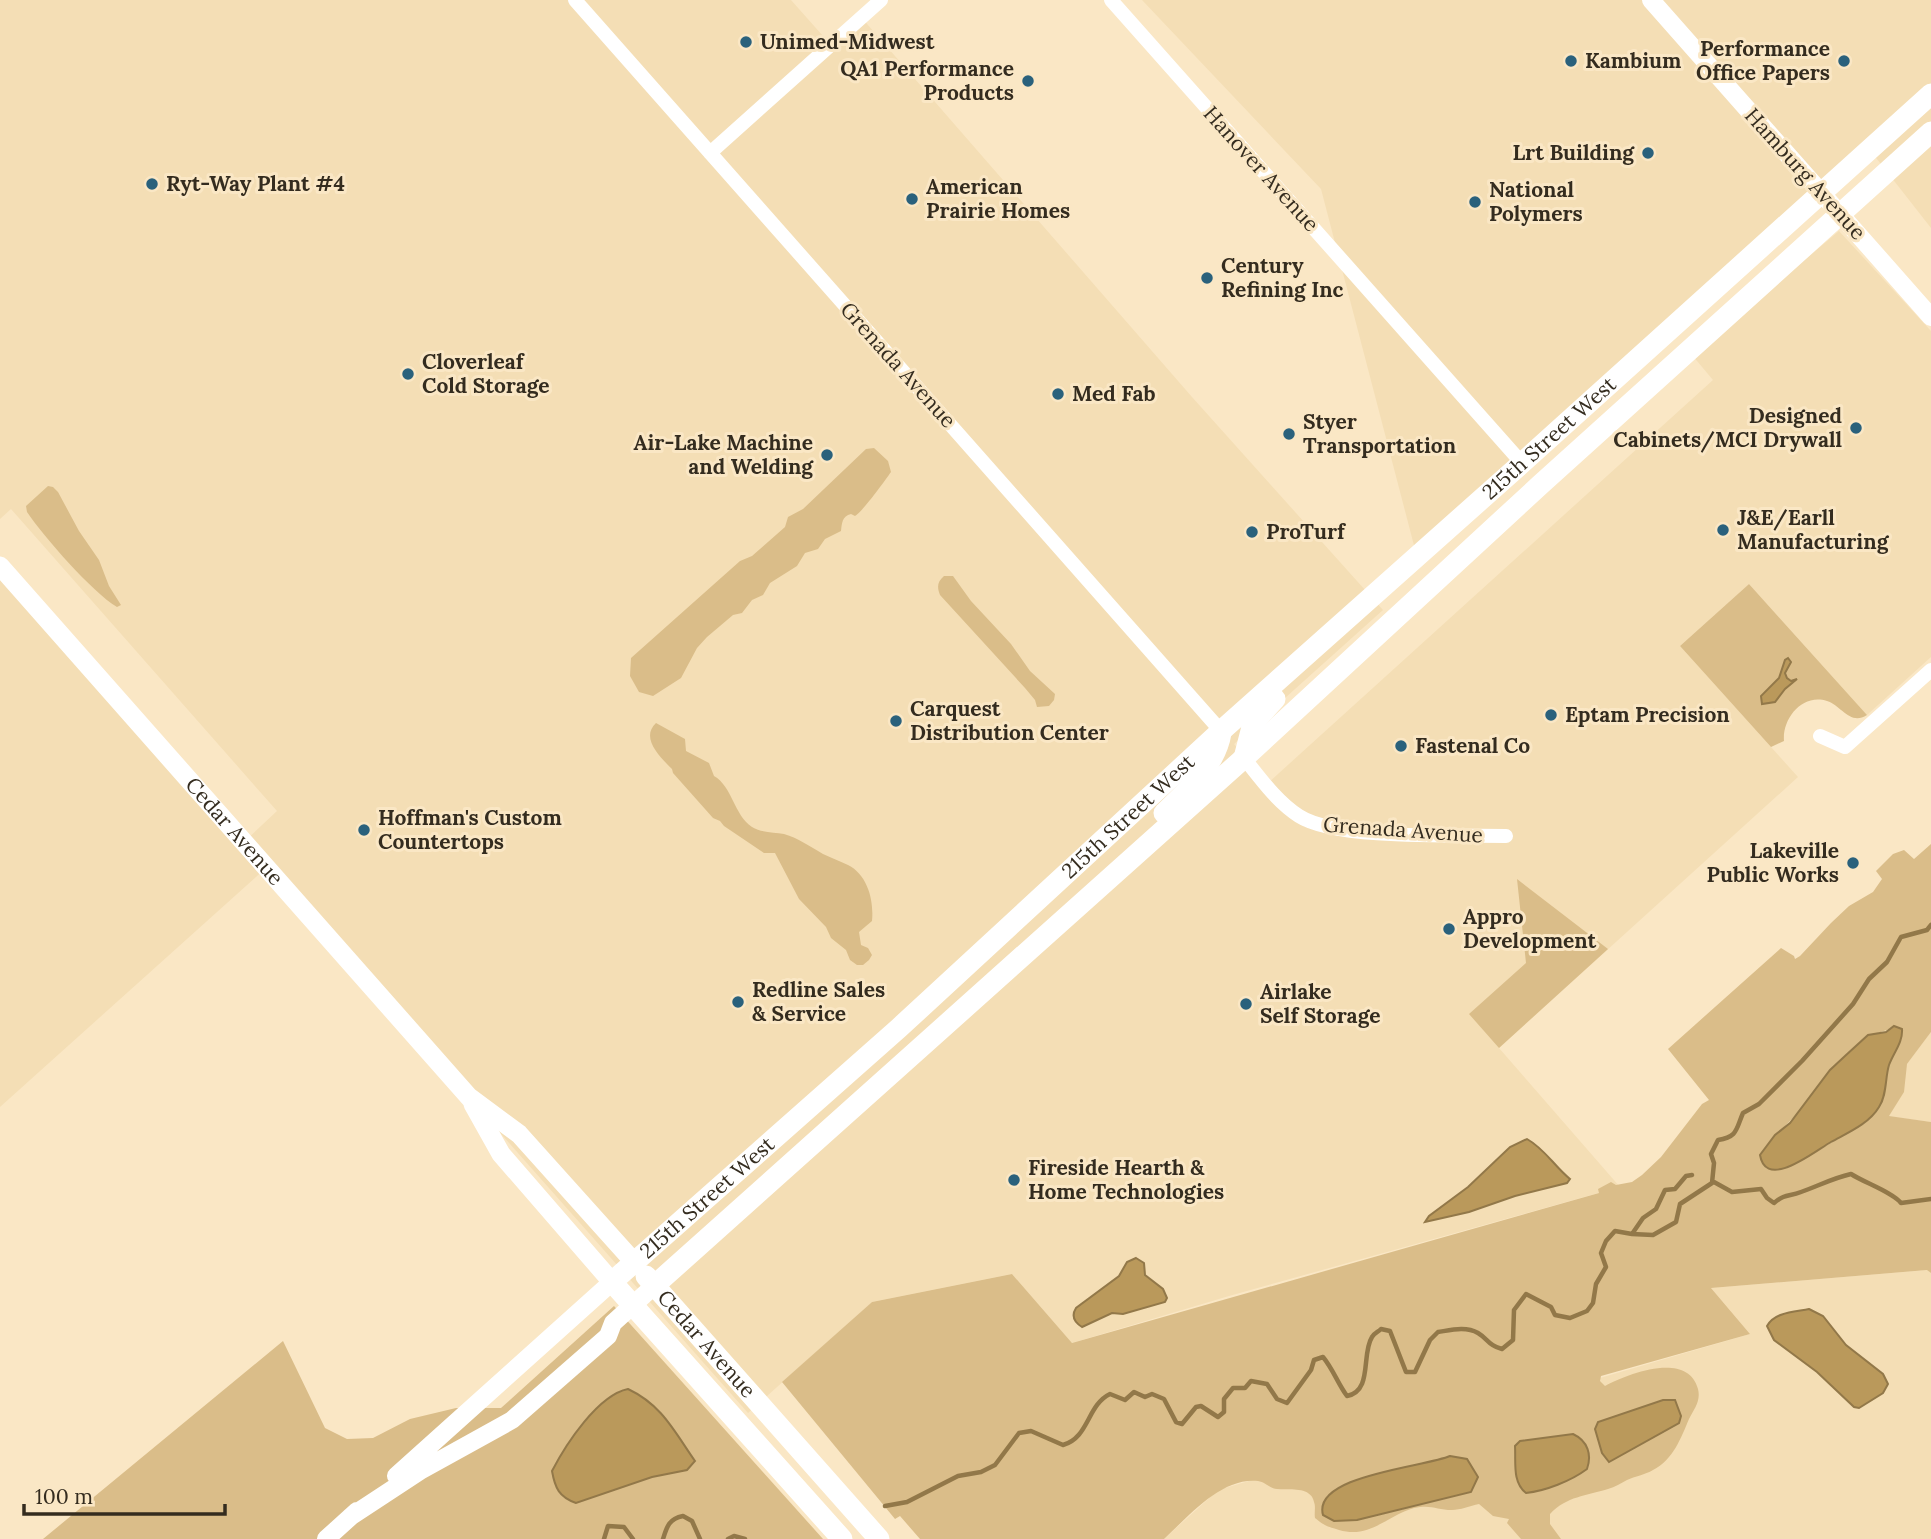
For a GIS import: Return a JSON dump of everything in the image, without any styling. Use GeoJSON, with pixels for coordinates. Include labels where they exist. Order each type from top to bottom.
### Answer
{"type":"FeatureCollection","features":[{"type":"Feature","properties":{"kind":"main road","name":"215th Street West"},"geometry":{"type":"LineString","coordinates":[[612,1282],[898,1028],[1222,731],[1931,94]]}},
{"type":"Feature","properties":{"kind":"main road","name":"215th Street West"},"geometry":{"type":"LineString","coordinates":[[654,1285],[1244,758],[1540,485],[1931,132]]}},
{"type":"Feature","properties":{"kind":"main road","name":"Cedar Avenue"},"geometry":{"type":"LineString","coordinates":[[0,566],[469,1097],[519,1134],[879,1539]]}},
{"type":"Feature","properties":{"kind":"main road"},"geometry":{"type":"LineString","coordinates":[[1244,758],[1252,723],[1328,649],[1386,584]]}},
{"type":"Feature","properties":{"kind":"main road"},"geometry":{"type":"LineString","coordinates":[[1101,887],[1117,857],[1171,806],[1206,768],[1215,754],[1222,731]]}},
{"type":"Feature","properties":{"kind":"main road","name":"Cedar Avenue"},"geometry":{"type":"LineString","coordinates":[[469,1097],[501,1154],[842,1539]]}},
{"type":"Feature","properties":{"kind":"street","name":"Grenada Avenue"},"geometry":{"type":"LineString","coordinates":[[575,0],[1222,731]]}},
{"type":"Feature","properties":{"kind":"street"},"geometry":{"type":"LineString","coordinates":[[710,153],[881,0]]}},
{"type":"Feature","properties":{"kind":"street","name":"Hanover Avenue"},"geometry":{"type":"LineString","coordinates":[[1111,0],[1522,463]]}},
{"type":"Feature","properties":{"kind":"street","name":"Hamburg Avenue"},"geometry":{"type":"LineString","coordinates":[[1651,0],[1931,317]]}},
{"type":"Feature","properties":{"kind":"street"},"geometry":{"type":"LineString","coordinates":[[1820,736],[1845,747],[1931,670]]}},
{"type":"Feature","properties":{"kind":"street","name":"Grenada Avenue"},"geometry":{"type":"LineString","coordinates":[[1244,758],[1284,805],[1298,816],[1320,826],[1378,832],[1506,836]]}},
{"type":"Feature","properties":{"kind":"street","name":"215th Street West"},"geometry":{"type":"LineString","coordinates":[[326,1539],[612,1282]]}},
{"type":"Feature","properties":{"kind":"street"},"geometry":{"type":"LineString","coordinates":[[350,1517],[420,1471],[524,1412],[608,1336],[613,1323],[654,1285]]}},
{"type":"Feature","properties":{"kind":"shaded area"},"geometry":{"type":"Polygon","coordinates":[[[0,0],[791,0],[831,45],[861,17],[1192,397],[1383,610],[1234,744],[1268,783],[1713,380],[1692,355],[1839,231],[1931,331],[1931,657],[1867,715],[1749,584],[1680,646],[1798,777],[1499,1048],[1620,1187],[1229,1296],[1072,1343],[1012,1274],[872,1302],[748,1413],[266,868],[0,1107],[0,567],[244,842],[277,811],[11,509],[0,519],[0,0]]]}},
{"type":"Feature","properties":{"kind":"shaded area"},"geometry":{"type":"Polygon","coordinates":[[[1142,0],[1931,0],[1931,228],[1866,145],[1416,553],[1321,189],[1142,0]]]}},
{"type":"Feature","properties":{"kind":"shaded area"},"geometry":{"type":"Polygon","coordinates":[[[874,448],[888,461],[891,472],[859,513],[846,516],[841,531],[825,539],[818,549],[805,553],[797,566],[770,583],[763,595],[752,600],[742,613],[733,615],[707,637],[697,648],[681,678],[653,696],[639,692],[630,676],[631,658],[740,561],[752,556],[785,527],[788,517],[803,509],[866,449],[874,448]]]}},
{"type":"Feature","properties":{"kind":"shaded area"},"geometry":{"type":"Polygon","coordinates":[[[48,486],[58,492],[79,531],[99,560],[109,586],[121,605],[117,607],[107,600],[82,577],[27,512],[26,506],[48,486]]]}},
{"type":"Feature","properties":{"kind":"shaded area"},"geometry":{"type":"Polygon","coordinates":[[[944,576],[953,576],[971,601],[1011,644],[1030,671],[1055,694],[1049,706],[1037,707],[1025,688],[940,595],[938,585],[944,576]]]}},
{"type":"Feature","properties":{"kind":"shaded area"},"geometry":{"type":"Polygon","coordinates":[[[1749,584],[1867,715],[1861,718],[1851,717],[1827,701],[1809,701],[1802,704],[1790,717],[1786,724],[1784,741],[1771,747],[1680,646],[1749,584]]]}},
{"type":"Feature","properties":{"kind":"shaded area"},"geometry":{"type":"Polygon","coordinates":[[[1788,658],[1791,662],[1785,673],[1787,678],[1791,681],[1797,679],[1775,702],[1762,704],[1761,696],[1779,678],[1788,658]]]}},
{"type":"Feature","properties":{"kind":"shaded area"},"geometry":{"type":"Polygon","coordinates":[[[656,723],[685,739],[686,751],[709,763],[714,776],[725,786],[741,815],[752,827],[794,838],[855,869],[865,882],[872,905],[872,921],[859,932],[861,945],[868,948],[872,955],[869,960],[863,965],[857,965],[850,960],[846,950],[831,938],[826,927],[799,899],[775,853],[764,853],[713,818],[653,747],[650,735],[656,723]]]}},
{"type":"Feature","properties":{"kind":"shaded area"},"geometry":{"type":"Polygon","coordinates":[[[1931,844],[1931,1032],[1907,1064],[1904,1092],[1889,1116],[1931,1122],[1931,1273],[1927,1270],[1711,1288],[1750,1334],[1601,1376],[1600,1381],[1605,1386],[1657,1368],[1683,1371],[1692,1377],[1698,1389],[1698,1401],[1676,1448],[1660,1466],[1611,1488],[1563,1503],[1550,1514],[1550,1524],[1561,1539],[1521,1539],[1507,1523],[1509,1519],[1493,1516],[1479,1504],[1455,1510],[1414,1508],[1369,1529],[1350,1532],[1339,1530],[1324,1525],[1315,1518],[1315,1504],[1309,1493],[1274,1488],[1258,1481],[1244,1481],[1231,1485],[1206,1500],[1164,1539],[920,1539],[900,1516],[895,1519],[782,1382],[872,1302],[1012,1274],[1072,1343],[1599,1193],[1598,1189],[1611,1182],[1616,1185],[1632,1182],[1661,1157],[1702,1104],[1709,1100],[1668,1049],[1781,948],[1795,959],[1800,956],[1849,906],[1873,892],[1882,879],[1876,871],[1893,854],[1904,850],[1914,859],[1931,844]],[[1894,1026],[1868,1037],[1852,1050],[1775,1135],[1814,1153],[1862,1124],[1879,1107],[1889,1065],[1897,1049],[1894,1026]],[[1560,1436],[1529,1442],[1516,1465],[1518,1483],[1536,1492],[1582,1473],[1560,1436]],[[1450,1456],[1350,1482],[1327,1496],[1375,1516],[1464,1494],[1478,1477],[1464,1460],[1450,1456]]]}},
{"type":"Feature","properties":{"kind":"shaded area"},"geometry":{"type":"Polygon","coordinates":[[[1517,879],[1608,949],[1499,1048],[1469,1014],[1526,963],[1517,879]]]}},
{"type":"Feature","properties":{"kind":"shaded area"},"geometry":{"type":"Polygon","coordinates":[[[1894,1026],[1902,1029],[1901,1038],[1889,1065],[1883,1097],[1875,1113],[1857,1128],[1803,1160],[1781,1169],[1771,1169],[1764,1165],[1760,1155],[1775,1135],[1790,1123],[1830,1070],[1868,1035],[1886,1032],[1894,1026]]]}},
{"type":"Feature","properties":{"kind":"shaded area"},"geometry":{"type":"Polygon","coordinates":[[[1931,1032],[1931,1122],[1870,1114],[1907,1064],[1931,1032]]]}},
{"type":"Feature","properties":{"kind":"shaded area"},"geometry":{"type":"Polygon","coordinates":[[[1527,1139],[1570,1179],[1567,1183],[1425,1222],[1429,1216],[1468,1187],[1510,1147],[1527,1139]]]}},
{"type":"Feature","properties":{"kind":"shaded area"},"geometry":{"type":"Polygon","coordinates":[[[1136,1258],[1144,1263],[1145,1275],[1163,1289],[1167,1298],[1165,1302],[1123,1314],[1112,1313],[1082,1327],[1079,1325],[1074,1316],[1076,1308],[1119,1276],[1127,1262],[1136,1258]]]}},
{"type":"Feature","properties":{"kind":"shaded area"},"geometry":{"type":"Polygon","coordinates":[[[1928,1270],[1931,1273],[1931,1539],[1164,1539],[1218,1490],[1750,1334],[1711,1288],[1928,1270]]]}},
{"type":"Feature","properties":{"kind":"shaded area"},"geometry":{"type":"Polygon","coordinates":[[[614,1306],[823,1539],[43,1539],[283,1341],[325,1428],[347,1439],[373,1438],[410,1419],[456,1408],[501,1408],[614,1306]],[[679,1438],[576,1503],[652,1477],[687,1470],[694,1461],[679,1438]]]}},
{"type":"Feature","properties":{"kind":"shaded area"},"geometry":{"type":"Polygon","coordinates":[[[1809,1309],[1823,1316],[1846,1345],[1883,1374],[1888,1384],[1883,1393],[1859,1408],[1854,1407],[1817,1372],[1774,1340],[1767,1326],[1770,1321],[1785,1313],[1809,1309]]]}},
{"type":"Feature","properties":{"kind":"shaded area"},"geometry":{"type":"Polygon","coordinates":[[[628,1389],[659,1411],[695,1461],[687,1470],[652,1477],[576,1503],[570,1501],[559,1491],[552,1471],[574,1435],[594,1410],[617,1393],[628,1389]]]}},
{"type":"Feature","properties":{"kind":"shaded area"},"geometry":{"type":"Polygon","coordinates":[[[1663,1400],[1675,1400],[1681,1416],[1679,1423],[1609,1462],[1602,1453],[1595,1429],[1598,1422],[1663,1400]]]}},
{"type":"Feature","properties":{"kind":"shaded area"},"geometry":{"type":"Polygon","coordinates":[[[1573,1434],[1582,1440],[1588,1449],[1587,1469],[1558,1485],[1526,1493],[1517,1478],[1515,1446],[1520,1441],[1573,1434]]]}},
{"type":"Feature","properties":{"kind":"shaded area"},"geometry":{"type":"Polygon","coordinates":[[[1450,1456],[1467,1459],[1478,1477],[1471,1492],[1357,1520],[1334,1521],[1323,1515],[1324,1501],[1335,1490],[1352,1482],[1450,1456]]]}},
{"type":"Feature","properties":{"kind":"waterway"},"geometry":{"type":"LineString","coordinates":[[1712,1183],[1714,1163],[1711,1154],[1718,1140],[1733,1134],[1743,1113],[1759,1104],[1802,1061],[1853,1004],[1869,979],[1887,962],[1901,937],[1927,930],[1931,925]]}},
{"type":"Feature","properties":{"kind":"waterway"},"geometry":{"type":"LineString","coordinates":[[1712,1183],[1732,1192],[1761,1189],[1774,1203],[1785,1196],[1851,1174],[1901,1203],[1931,1199]]}},
{"type":"Feature","properties":{"kind":"waterway"},"geometry":{"type":"LineString","coordinates":[[885,1506],[907,1502],[958,1476],[981,1472],[995,1465],[1019,1433],[1031,1431],[1063,1445],[1072,1441],[1102,1399],[1110,1394],[1125,1400],[1134,1392],[1145,1397],[1152,1394],[1164,1399],[1176,1422],[1182,1424],[1196,1407],[1201,1406],[1218,1417],[1224,1412],[1224,1399],[1233,1388],[1245,1388],[1251,1381],[1267,1384],[1277,1399],[1287,1403],[1311,1370],[1314,1360],[1323,1357],[1347,1396],[1355,1393],[1363,1380],[1369,1344],[1381,1329],[1390,1331],[1406,1372],[1415,1372],[1430,1340],[1438,1332],[1458,1329],[1473,1331],[1502,1349],[1513,1340],[1514,1310],[1526,1294],[1551,1307],[1555,1315],[1570,1318],[1587,1311],[1593,1303],[1596,1284],[1606,1267],[1601,1253],[1606,1241],[1615,1231],[1632,1234],[1643,1218],[1656,1209],[1665,1190],[1675,1189],[1686,1176],[1692,1175]]}},
{"type":"Feature","properties":{"kind":"waterway"},"geometry":{"type":"LineString","coordinates":[[1632,1234],[1653,1235],[1676,1222],[1680,1204],[1712,1183]]}},
{"type":"Feature","properties":{"kind":"waterway"},"geometry":{"type":"LineString","coordinates":[[663,1539],[669,1524],[683,1516],[692,1521],[700,1539]]}},
{"type":"Feature","properties":{"kind":"waterway"},"geometry":{"type":"LineString","coordinates":[[604,1539],[608,1526],[624,1527],[633,1539]]}},
{"type":"Feature","properties":{"kind":"waterway"},"geometry":{"type":"LineString","coordinates":[[728,1539],[734,1536],[745,1539]]}},
{"type":"Feature","properties":{"kind":"place","name":"Unimed-Midwest"},"geometry":{"type":"Point","coordinates":[746,42]}},
{"type":"Feature","properties":{"kind":"place","name":"Kambium"},"geometry":{"type":"Point","coordinates":[1571,61]}},
{"type":"Feature","properties":{"kind":"place","name":"Performance Office Papers"},"geometry":{"type":"Point","coordinates":[1844,61]}},
{"type":"Feature","properties":{"kind":"place","name":"QA1 Performance Products"},"geometry":{"type":"Point","coordinates":[1028,81]}},
{"type":"Feature","properties":{"kind":"place","name":"Lrt Building"},"geometry":{"type":"Point","coordinates":[1648,153]}},
{"type":"Feature","properties":{"kind":"place","name":"Ryt-Way Plant #4"},"geometry":{"type":"Point","coordinates":[152,184]}},
{"type":"Feature","properties":{"kind":"place","name":"American Prairie Homes"},"geometry":{"type":"Point","coordinates":[912,199]}},
{"type":"Feature","properties":{"kind":"place","name":"National Polymers"},"geometry":{"type":"Point","coordinates":[1475,202]}},
{"type":"Feature","properties":{"kind":"place","name":"Century Refining Inc"},"geometry":{"type":"Point","coordinates":[1207,278]}},
{"type":"Feature","properties":{"kind":"place","name":"Cloverleaf Cold Storage"},"geometry":{"type":"Point","coordinates":[408,374]}},
{"type":"Feature","properties":{"kind":"place","name":"Med Fab"},"geometry":{"type":"Point","coordinates":[1058,394]}},
{"type":"Feature","properties":{"kind":"place","name":"Designed Cabinets/MCI Drywall"},"geometry":{"type":"Point","coordinates":[1856,428]}},
{"type":"Feature","properties":{"kind":"place","name":"Styer Transportation"},"geometry":{"type":"Point","coordinates":[1289,434]}},
{"type":"Feature","properties":{"kind":"place","name":"Air-Lake Machine and Welding"},"geometry":{"type":"Point","coordinates":[827,455]}},
{"type":"Feature","properties":{"kind":"place","name":"J&E/Earll Manufacturing"},"geometry":{"type":"Point","coordinates":[1723,530]}},
{"type":"Feature","properties":{"kind":"place","name":"ProTurf"},"geometry":{"type":"Point","coordinates":[1252,532]}},
{"type":"Feature","properties":{"kind":"place","name":"Eptam Precision"},"geometry":{"type":"Point","coordinates":[1551,715]}},
{"type":"Feature","properties":{"kind":"place","name":"Carquest Distribution Center"},"geometry":{"type":"Point","coordinates":[896,721]}},
{"type":"Feature","properties":{"kind":"place","name":"Fastenal Co"},"geometry":{"type":"Point","coordinates":[1401,746]}},
{"type":"Feature","properties":{"kind":"place","name":"Hoffman's Custom Countertops"},"geometry":{"type":"Point","coordinates":[364,830]}},
{"type":"Feature","properties":{"kind":"place","name":"Lakeville Public Works"},"geometry":{"type":"Point","coordinates":[1853,863]}},
{"type":"Feature","properties":{"kind":"place","name":"Appro Development"},"geometry":{"type":"Point","coordinates":[1449,929]}},
{"type":"Feature","properties":{"kind":"place","name":"Redline Sales & Service"},"geometry":{"type":"Point","coordinates":[738,1002]}},
{"type":"Feature","properties":{"kind":"place","name":"Airlake Self Storage"},"geometry":{"type":"Point","coordinates":[1246,1004]}},
{"type":"Feature","properties":{"kind":"place","name":"Fireside Hearth & Home Technologies"},"geometry":{"type":"Point","coordinates":[1014,1180]}}]}
